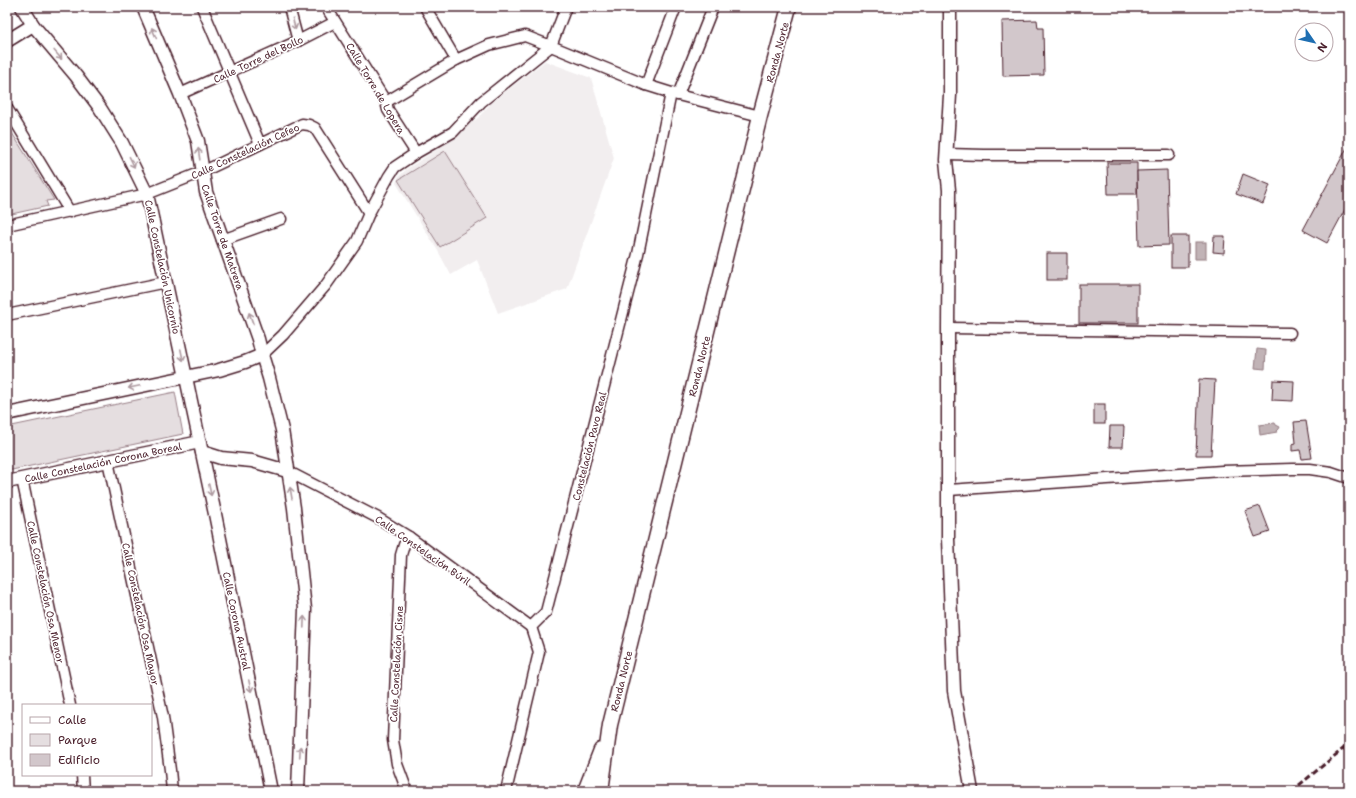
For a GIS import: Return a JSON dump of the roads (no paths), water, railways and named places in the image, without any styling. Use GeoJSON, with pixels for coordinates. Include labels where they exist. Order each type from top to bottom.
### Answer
{"type":"FeatureCollection","features":[{"type":"Feature","properties":{"kind":"main road","name":"Ronda Norte"},"geometry":{"type":"LineString","coordinates":[[601,791],[610,725],[760,116],[789,7]]}},
{"type":"Feature","properties":{"kind":"main road","name":"Ronda Norte"},"geometry":{"type":"LineString","coordinates":[[585,791],[610,725]]}},
{"type":"Feature","properties":{"kind":"street","name":"Calle Constelación Unicornio"},"geometry":{"type":"LineString","coordinates":[[22,7],[33,25],[76,76],[100,108],[122,143],[148,194],[201,447]]}},
{"type":"Feature","properties":{"kind":"street","name":"Calle Torre de Matrera"},"geometry":{"type":"LineString","coordinates":[[143,7],[198,141],[206,192],[258,339],[269,378],[282,430],[287,471]]}},
{"type":"Feature","properties":{"kind":"street"},"geometry":{"type":"LineString","coordinates":[[202,7],[260,144]]}},
{"type":"Feature","properties":{"kind":"street"},"geometry":{"type":"LineString","coordinates":[[289,7],[298,40]]}},
{"type":"Feature","properties":{"kind":"street","name":"Calle Torre de Lopera"},"geometry":{"type":"LineString","coordinates":[[326,7],[386,102],[388,110],[416,153]]}},
{"type":"Feature","properties":{"kind":"street"},"geometry":{"type":"LineString","coordinates":[[425,7],[456,60]]}},
{"type":"Feature","properties":{"kind":"street"},"geometry":{"type":"LineString","coordinates":[[7,414],[220,370],[262,355],[283,335],[326,285],[357,241],[369,213],[389,176],[396,167],[416,153],[452,132],[481,102],[551,46],[566,7]]}},
{"type":"Feature","properties":{"kind":"street"},"geometry":{"type":"LineString","coordinates":[[646,85],[676,7]]}},
{"type":"Feature","properties":{"kind":"street","name":"Constelación Pavo Real"},"geometry":{"type":"LineString","coordinates":[[531,627],[546,612],[548,605],[638,254],[675,94],[713,7]]}},
{"type":"Feature","properties":{"kind":"street"},"geometry":{"type":"LineString","coordinates":[[950,7],[950,95],[947,154],[949,190],[948,539],[954,691],[972,791]]}},
{"type":"Feature","properties":{"kind":"street","name":"Calle Torre del Bollo"},"geometry":{"type":"LineString","coordinates":[[180,94],[336,22]]}},
{"type":"Feature","properties":{"kind":"street"},"geometry":{"type":"LineString","coordinates":[[7,41],[33,25]]}},
{"type":"Feature","properties":{"kind":"street"},"geometry":{"type":"LineString","coordinates":[[386,102],[456,60],[489,45],[525,36],[646,85],[760,116]]}},
{"type":"Feature","properties":{"kind":"street"},"geometry":{"type":"LineString","coordinates":[[7,108],[70,212]]}},
{"type":"Feature","properties":{"kind":"street","name":"Calle Constelación Cefeo"},"geometry":{"type":"LineString","coordinates":[[7,225],[148,194],[202,172],[302,124],[315,128],[369,213]]}},
{"type":"Feature","properties":{"kind":"street"},"geometry":{"type":"LineString","coordinates":[[947,154],[1169,155]]}},
{"type":"Feature","properties":{"kind":"street"},"geometry":{"type":"LineString","coordinates":[[222,240],[281,219]]}},
{"type":"Feature","properties":{"kind":"street"},"geometry":{"type":"LineString","coordinates":[[7,316],[166,282]]}},
{"type":"Feature","properties":{"kind":"street"},"geometry":{"type":"LineString","coordinates":[[948,328],[1290,332]]}},
{"type":"Feature","properties":{"kind":"street"},"geometry":{"type":"LineString","coordinates":[[201,447],[221,458],[252,461],[287,471],[294,508],[305,609],[298,791]]}},
{"type":"Feature","properties":{"kind":"street","name":"Calle Constelación Corona Boreal"},"geometry":{"type":"LineString","coordinates":[[7,482],[108,461],[201,447]]}},
{"type":"Feature","properties":{"kind":"street","name":"Calle Corona Austral"},"geometry":{"type":"LineString","coordinates":[[201,447],[271,791]]}},
{"type":"Feature","properties":{"kind":"street","name":"Calle Constelación Osa Mayor"},"geometry":{"type":"LineString","coordinates":[[108,461],[162,717],[172,791]]}},
{"type":"Feature","properties":{"kind":"street"},"geometry":{"type":"LineString","coordinates":[[949,490],[1222,471],[1293,469],[1331,472],[1349,478]]}},
{"type":"Feature","properties":{"kind":"street","name":"Calle Constelación Búril"},"geometry":{"type":"LineString","coordinates":[[287,471],[378,518],[409,537],[531,627]]}},
{"type":"Feature","properties":{"kind":"street","name":"Calle Constelación Osa Menor"},"geometry":{"type":"LineString","coordinates":[[22,479],[70,704]]}},
{"type":"Feature","properties":{"kind":"street","name":"Calle Constelación Cisne"},"geometry":{"type":"LineString","coordinates":[[407,791],[397,764],[393,740],[401,555],[404,545],[409,537]]}},
{"type":"Feature","properties":{"kind":"street"},"geometry":{"type":"LineString","coordinates":[[506,791],[538,652],[531,627]]}},
{"type":"Feature","properties":{"kind":"street"},"geometry":{"type":"LineString","coordinates":[[82,776],[83,791]]}},
{"type":"Feature","properties":{"kind":"railway"},"geometry":{"type":"LineString","coordinates":[[1292,791],[1349,744]]}}]}
